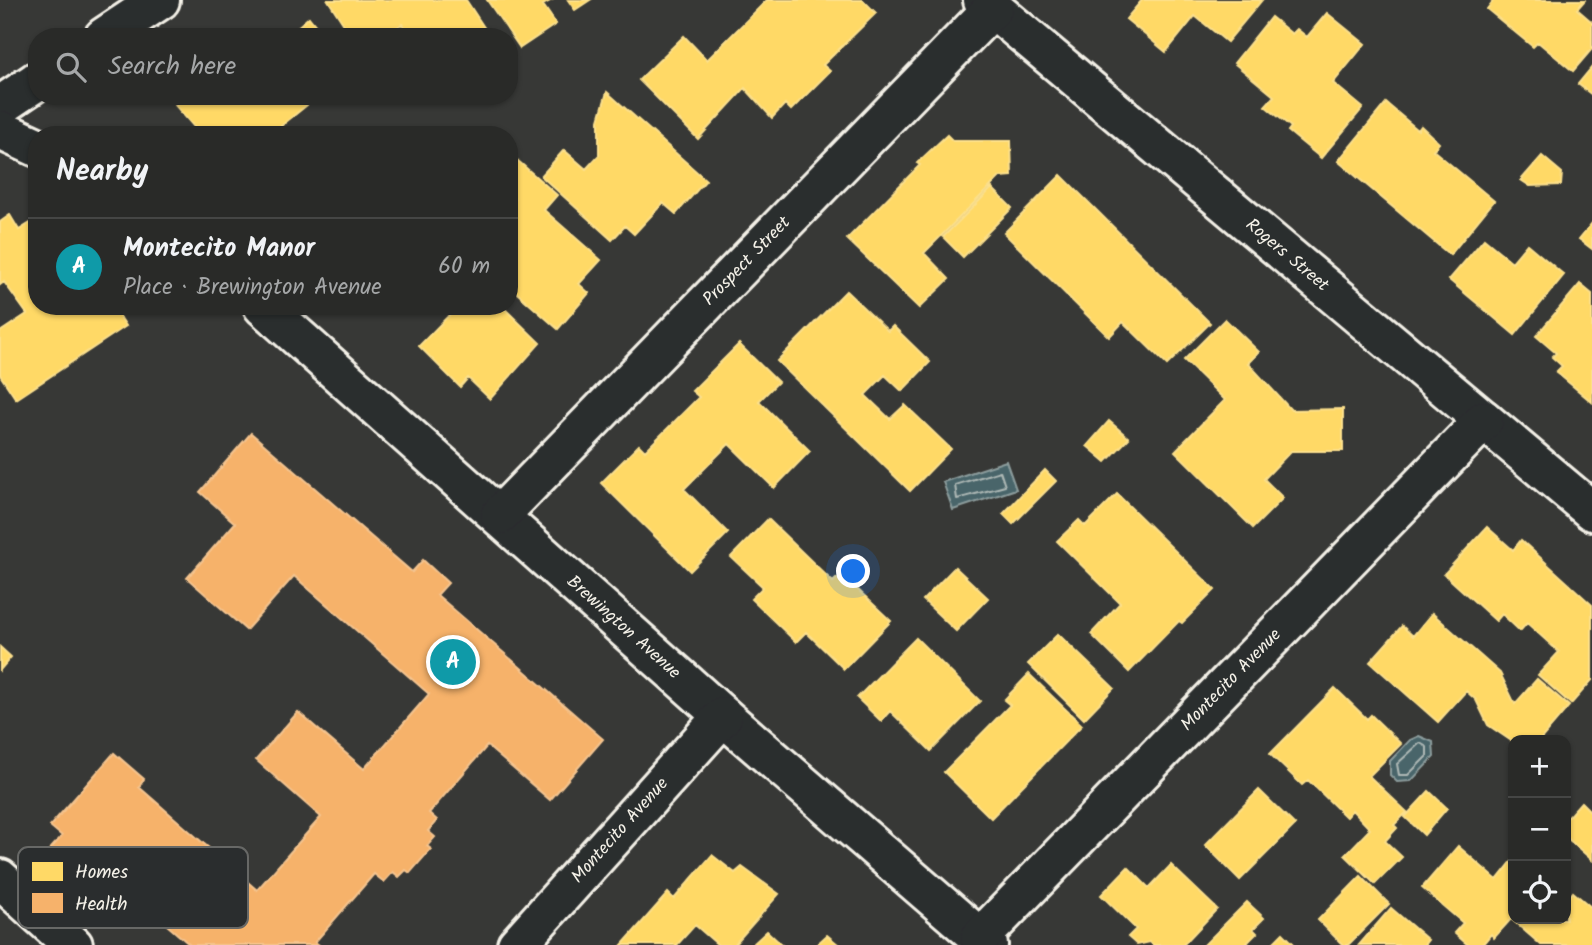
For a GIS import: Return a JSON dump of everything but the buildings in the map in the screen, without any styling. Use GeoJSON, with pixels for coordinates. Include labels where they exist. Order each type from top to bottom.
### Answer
{"type":"FeatureCollection","features":[{"type":"Feature","properties":{"kind":"street"},"geometry":{"type":"LineString","coordinates":[[118,28],[160,0]]}},
{"type":"Feature","properties":{"kind":"street","name":"Rogers Street"},"geometry":{"type":"LineString","coordinates":[[988,4],[1592,512]]}},
{"type":"Feature","properties":{"kind":"street","name":"Prospect Street"},"geometry":{"type":"LineString","coordinates":[[500,515],[988,4]]}},
{"type":"Feature","properties":{"kind":"street"},"geometry":{"type":"LineString","coordinates":[[0,106],[28,87]]}},
{"type":"Feature","properties":{"kind":"street"},"geometry":{"type":"LineString","coordinates":[[0,130],[28,143]]}},
{"type":"Feature","properties":{"kind":"street","name":"Brewington Avenue"},"geometry":{"type":"LineString","coordinates":[[273,315],[723,716],[984,942]]}},
{"type":"Feature","properties":{"kind":"street","name":"Montecito Avenue"},"geometry":{"type":"LineString","coordinates":[[984,942],[1484,420]]}},
{"type":"Feature","properties":{"kind":"street","name":"Montecito Avenue"},"geometry":{"type":"LineString","coordinates":[[517,945],[723,716]]}},
{"type":"Feature","properties":{"kind":"street"},"geometry":{"type":"LineString","coordinates":[[0,879],[18,895]]}},
{"type":"Feature","properties":{"kind":"street"},"geometry":{"type":"LineString","coordinates":[[54,928],[73,945]]}},
{"type":"Feature","properties":{"kind":"water"},"geometry":{"type":"Polygon","coordinates":[[[1006,461],[1016,489],[953,510],[943,482],[1006,461]]]}},
{"type":"Feature","properties":{"kind":"water"},"geometry":{"type":"Polygon","coordinates":[[[1419,736],[1433,742],[1434,757],[1411,781],[1397,782],[1390,775],[1390,761],[1410,740],[1419,736]]]}},
{"type":"Feature","properties":{"kind":"place","name":"Montecito Manor"},"geometry":{"type":"Point","coordinates":[453,662]}}]}
